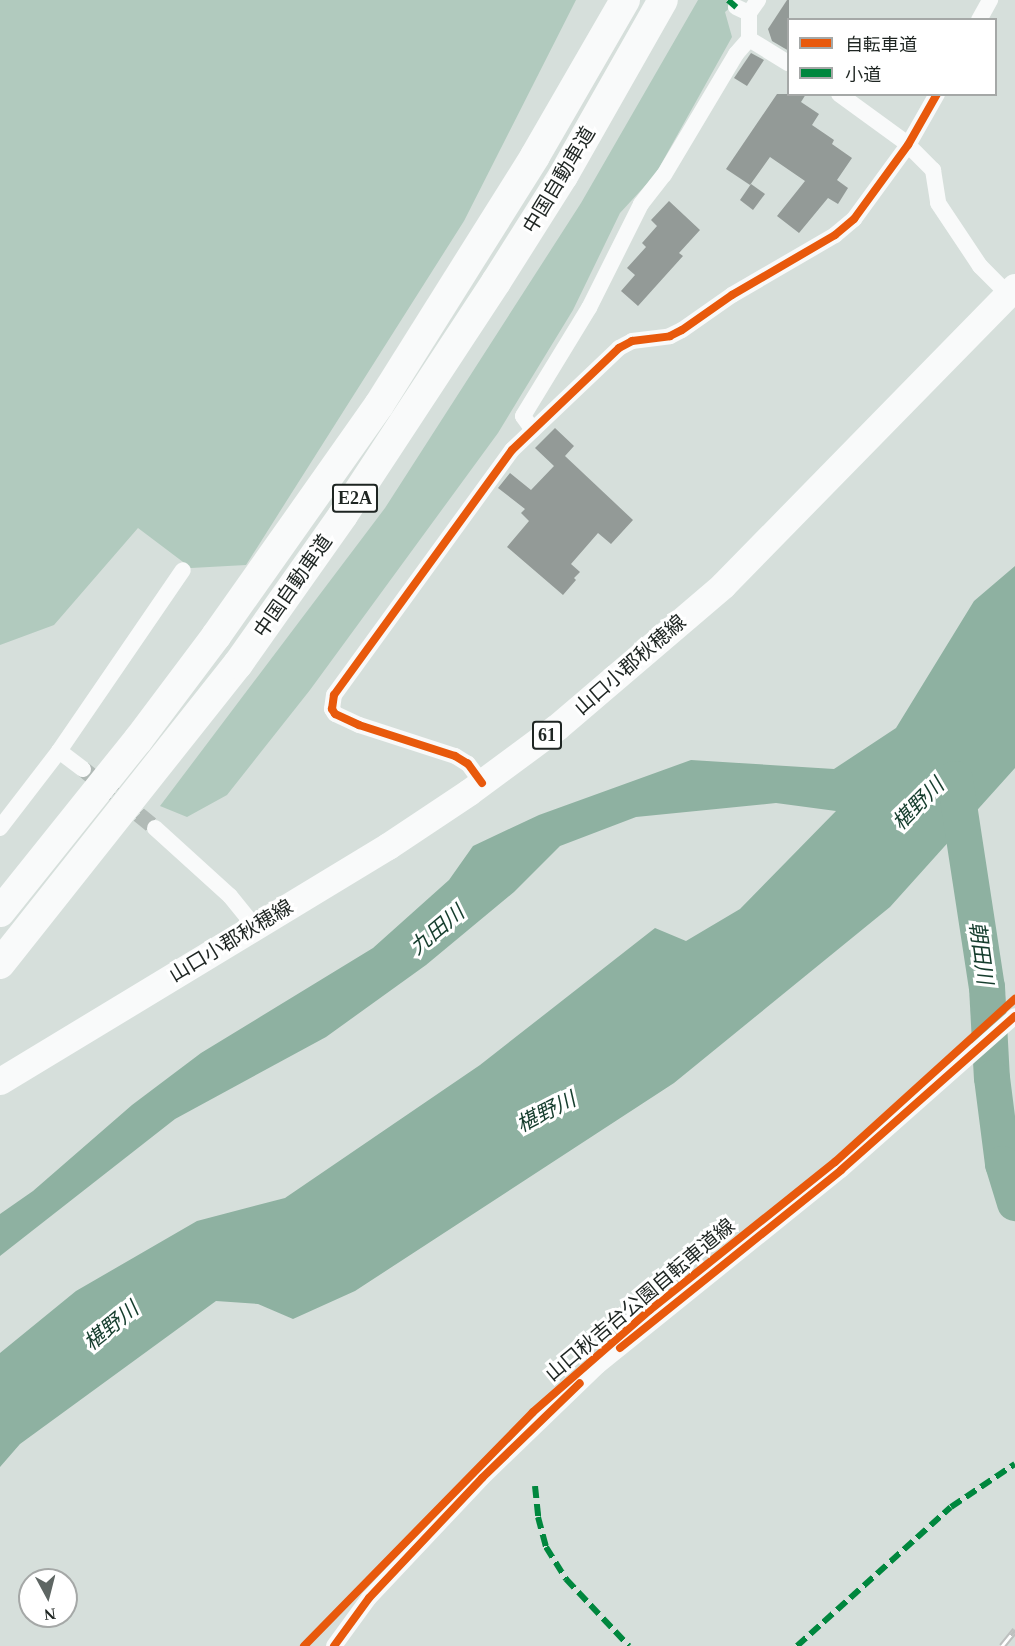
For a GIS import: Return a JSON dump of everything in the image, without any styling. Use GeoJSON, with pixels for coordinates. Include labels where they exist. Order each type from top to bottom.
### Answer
{"type":"FeatureCollection","features":[{"type":"Feature","properties":{"kind":"highway","name":"中国自動車道"},"geometry":{"type":"LineString","coordinates":[[0,912],[131,749],[216,636],[379,405],[535,156],[625,0]]}},
{"type":"Feature","properties":{"kind":"highway","name":"中国自動車道"},"geometry":{"type":"LineString","coordinates":[[0,964],[238,664],[343,515],[502,273],[568,166],[663,0]]}},
{"type":"Feature","properties":{"kind":"main road","name":"山口小郡秋穂線"},"geometry":{"type":"LineString","coordinates":[[0,1081],[388,846],[482,783],[557,728],[723,585],[1012,290]]}},
{"type":"Feature","properties":{"kind":"street"},"geometry":{"type":"LineString","coordinates":[[980,18],[990,0]]}},
{"type":"Feature","properties":{"kind":"street"},"geometry":{"type":"LineString","coordinates":[[533,430],[523,416],[589,308],[641,204],[664,175],[736,54],[749,39],[748,6]]}},
{"type":"Feature","properties":{"kind":"street"},"geometry":{"type":"LineString","coordinates":[[749,39],[787,62]]}},
{"type":"Feature","properties":{"kind":"street"},"geometry":{"type":"LineString","coordinates":[[842,96],[908,145],[933,170],[938,203],[950,223],[980,266],[1012,290]]}},
{"type":"Feature","properties":{"kind":"street"},"geometry":{"type":"LineString","coordinates":[[482,783],[468,764],[455,756],[359,725],[335,714],[332,709],[334,695],[512,450],[619,348],[632,341],[670,336],[739,291],[835,235],[854,219],[908,145],[936,96]]}},
{"type":"Feature","properties":{"kind":"street"},"geometry":{"type":"LineString","coordinates":[[0,828],[59,751],[183,570]]}},
{"type":"Feature","properties":{"kind":"street"},"geometry":{"type":"LineString","coordinates":[[59,751],[83,769]]}},
{"type":"Feature","properties":{"kind":"street"},"geometry":{"type":"LineString","coordinates":[[155,828],[230,896],[255,927]]}},
{"type":"Feature","properties":{"kind":"street"},"geometry":{"type":"LineString","coordinates":[[334,1646],[369,1598],[393,1572],[482,1478],[598,1366],[841,1170],[1011,1019]]}},
{"type":"Feature","properties":{"kind":"shaded area"},"geometry":{"type":"Polygon","coordinates":[[[0,0],[576,0],[464,221],[246,565],[191,568],[138,528],[54,625],[0,645],[0,0]]]}},
{"type":"Feature","properties":{"kind":"shaded area"},"geometry":{"type":"Polygon","coordinates":[[[698,0],[739,0],[725,12],[732,37],[655,175],[620,213],[573,310],[498,433],[310,690],[227,795],[187,817],[160,806],[385,508],[581,203],[698,0]]]}},
{"type":"Feature","properties":{"kind":"water"},"geometry":{"type":"Polygon","coordinates":[[[1015,566],[1015,768],[890,907],[674,1083],[355,1291],[293,1319],[258,1304],[216,1301],[20,1444],[0,1467],[0,1353],[76,1291],[197,1221],[285,1198],[480,1065],[655,928],[686,941],[740,909],[836,811],[776,803],[636,817],[560,846],[514,892],[426,965],[326,1037],[175,1119],[0,1256],[0,1214],[33,1191],[132,1105],[201,1053],[373,948],[449,880],[473,846],[539,815],[691,760],[834,769],[896,728],[974,601],[1015,566]]]}},
{"type":"Feature","properties":{"kind":"building"},"geometry":{"type":"Polygon","coordinates":[[[789,0],[787,50],[772,41],[768,29],[789,0]]]}},
{"type":"Feature","properties":{"kind":"building"},"geometry":{"type":"Polygon","coordinates":[[[751,53],[764,60],[747,86],[734,78],[751,53]]]}},
{"type":"Feature","properties":{"kind":"building"},"geometry":{"type":"Polygon","coordinates":[[[777,94],[805,96],[801,102],[819,114],[812,125],[834,140],[832,144],[852,158],[837,180],[848,188],[838,204],[828,198],[799,233],[777,216],[805,181],[770,157],[750,185],[726,169],[777,94]]]}},
{"type":"Feature","properties":{"kind":"building"},"geometry":{"type":"Polygon","coordinates":[[[751,184],[765,194],[753,210],[740,200],[751,184]]]}},
{"type":"Feature","properties":{"kind":"building"},"geometry":{"type":"Polygon","coordinates":[[[669,201],[700,230],[679,253],[683,256],[638,306],[621,291],[635,275],[627,268],[646,247],[642,243],[657,226],[651,220],[669,201]]]}},
{"type":"Feature","properties":{"kind":"building"},"geometry":{"type":"Polygon","coordinates":[[[555,428],[574,446],[565,456],[633,520],[611,544],[598,533],[571,564],[580,572],[563,595],[507,547],[529,521],[521,513],[525,509],[498,488],[510,473],[531,490],[554,466],[535,448],[555,428]]]}},
{"type":"Feature","properties":{"kind":"waterway","name":"朝田川"},"geometry":{"type":"LineString","coordinates":[[955,779],[987,987],[992,1078],[1003,1164],[1015,1203]]}},
{"type":"Feature","properties":{"kind":"tunnel"},"geometry":{"type":"LineString","coordinates":[[83,769],[155,828]]}},
{"type":"Feature","properties":{"kind":"railway"},"geometry":{"type":"LineString","coordinates":[[1002,1646],[1015,1630]]}},
{"type":"Feature","properties":{"kind":"marked path"},"geometry":{"type":"LineString","coordinates":[[728,0],[736,7]]}},
{"type":"Feature","properties":{"kind":"marked path"},"geometry":{"type":"LineString","coordinates":[[797,1646],[951,1507],[1015,1464]]}},
{"type":"Feature","properties":{"kind":"marked path"},"geometry":{"type":"LineString","coordinates":[[535,1486],[538,1517],[546,1547],[566,1579],[629,1646]]}},
{"type":"Feature","properties":{"kind":"cycle path"},"geometry":{"type":"LineString","coordinates":[[482,783],[468,764],[455,756],[359,725],[335,714],[332,709],[334,695],[512,450],[619,348],[632,341],[670,336],[682,330],[732,295],[835,235],[854,219],[908,145],[936,96]]}},
{"type":"Feature","properties":{"kind":"cycle path","name":"山口秋吉台公園自転車道線"},"geometry":{"type":"LineString","coordinates":[[304,1646],[533,1412],[650,1310],[835,1162],[1015,999]]}},
{"type":"Feature","properties":{"kind":"cycle path","name":"山口秋吉台公園自転車道線"},"geometry":{"type":"LineString","coordinates":[[620,1348],[841,1170],[1015,1016]]}},
{"type":"Feature","properties":{"kind":"cycle path"},"geometry":{"type":"LineString","coordinates":[[334,1646],[369,1598],[482,1478],[580,1383]]}},
{"type":"Feature","properties":{"kind":"water label","name":"椹野川"},"geometry":{"type":"Point","coordinates":[918,804]}},
{"type":"Feature","properties":{"kind":"water label","name":"九田川"},"geometry":{"type":"Point","coordinates":[437,930]}},
{"type":"Feature","properties":{"kind":"water label","name":"椹野川"},"geometry":{"type":"Point","coordinates":[546,1112]}},
{"type":"Feature","properties":{"kind":"water label","name":"椹野川"},"geometry":{"type":"Point","coordinates":[111,1326]}}]}
